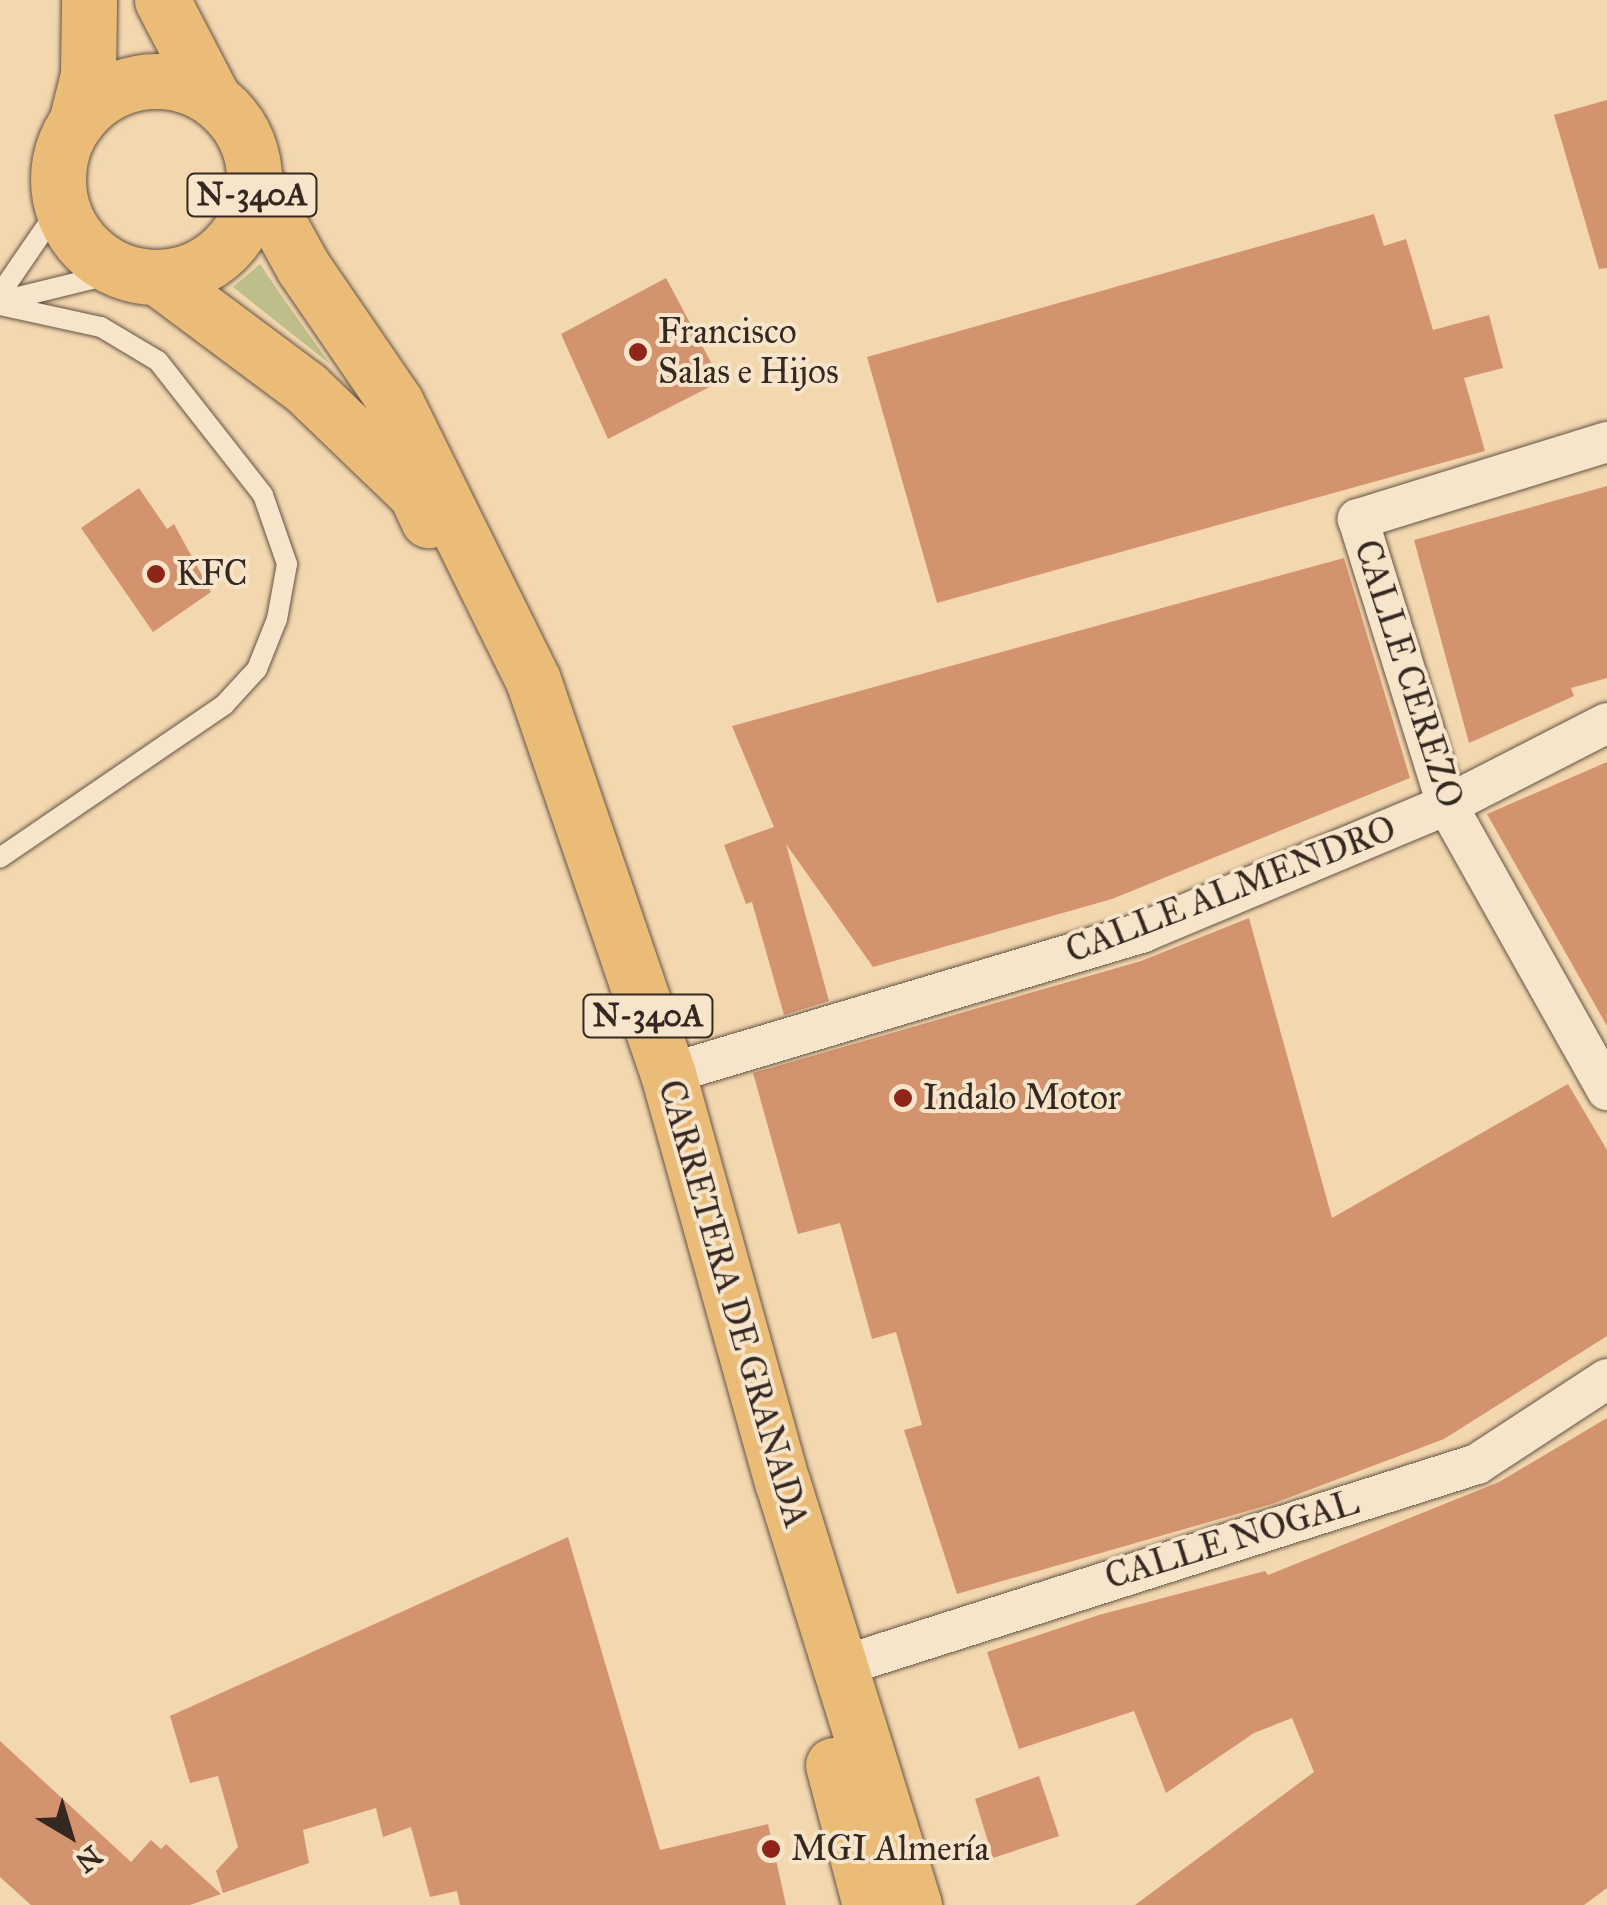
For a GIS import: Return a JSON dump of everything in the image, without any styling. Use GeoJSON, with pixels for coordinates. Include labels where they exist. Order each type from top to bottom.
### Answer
{"type":"FeatureCollection","features":[{"type":"Feature","properties":{"kind":"highway"},"geometry":{"type":"LineString","coordinates":[[62,206],[59,163],[76,123],[88,74],[89,0]]}},
{"type":"Feature","properties":{"kind":"highway","name":"N-340A"},"geometry":{"type":"LineString","coordinates":[[62,206],[82,244],[140,274],[187,272],[225,248],[249,210],[254,180],[244,135],[214,100],[162,0]]}},
{"type":"Feature","properties":{"kind":"highway"},"geometry":{"type":"LineString","coordinates":[[76,123],[115,90],[140,83],[166,82],[214,100]]}},
{"type":"Feature","properties":{"kind":"highway","name":"CARRETERA DE GRANADA"},"geometry":{"type":"LineString","coordinates":[[254,180],[303,268],[396,403],[471,545],[532,680],[668,1074],[839,1666],[914,1905]]}},
{"type":"Feature","properties":{"kind":"highway","name":"CARRETERA DE GRANADA"},"geometry":{"type":"LineString","coordinates":[[140,274],[308,388],[416,494],[494,657],[547,790],[642,1094],[870,1905]]}},
{"type":"Feature","properties":{"kind":"street","name":"CALLE CEREZO"},"geometry":{"type":"LineString","coordinates":[[1607,442],[1358,518],[1447,805],[1607,1090]]}},
{"type":"Feature","properties":{"kind":"street","name":"CALLE ALMENDRO"},"geometry":{"type":"LineString","coordinates":[[668,1074],[1142,932],[1447,805],[1607,723]]}},
{"type":"Feature","properties":{"kind":"street","name":"CALLE NOGAL"},"geometry":{"type":"LineString","coordinates":[[839,1666],[1478,1464],[1607,1379]]}},
{"type":"Feature","properties":{"kind":"lane"},"geometry":{"type":"LineString","coordinates":[[0,294],[62,206]]}},
{"type":"Feature","properties":{"kind":"lane"},"geometry":{"type":"LineString","coordinates":[[0,304],[140,274]]}},
{"type":"Feature","properties":{"kind":"lane"},"geometry":{"type":"LineString","coordinates":[[0,304],[101,327],[158,361],[263,495],[286,564],[277,619],[257,669],[224,705],[0,858]]}},
{"type":"Feature","properties":{"kind":"green space"},"geometry":{"type":"Polygon","coordinates":[[[260,264],[283,298],[330,364],[233,287],[260,264]]]}},
{"type":"Feature","properties":{"kind":"building"},"geometry":{"type":"Polygon","coordinates":[[[1607,100],[1607,268],[1599,269],[1554,115],[1607,100]]]}},
{"type":"Feature","properties":{"kind":"building"},"geometry":{"type":"Polygon","coordinates":[[[1374,214],[1384,246],[1406,239],[1433,330],[1489,315],[1503,368],[1464,378],[1485,451],[937,603],[867,357],[1374,214]]]}},
{"type":"Feature","properties":{"kind":"building","name":"Francisco Salas e Hijos"},"geometry":{"type":"Polygon","coordinates":[[[666,278],[721,381],[608,439],[561,334],[666,278]]]}},
{"type":"Feature","properties":{"kind":"building"},"geometry":{"type":"Polygon","coordinates":[[[1607,486],[1607,678],[1571,688],[1574,696],[1469,743],[1414,540],[1607,486]]]}},
{"type":"Feature","properties":{"kind":"building","name":"KFC"},"geometry":{"type":"Polygon","coordinates":[[[139,488],[167,529],[174,524],[211,592],[153,632],[81,528],[139,488]]]}},
{"type":"Feature","properties":{"kind":"building"},"geometry":{"type":"Polygon","coordinates":[[[1344,558],[1410,778],[1112,899],[873,967],[786,844],[829,1001],[784,1015],[752,902],[746,904],[724,845],[774,827],[732,726],[1344,558]]]}},
{"type":"Feature","properties":{"kind":"building"},"geometry":{"type":"Polygon","coordinates":[[[1607,762],[1607,1026],[1487,814],[1607,762]]]}},
{"type":"Feature","properties":{"kind":"building"},"geometry":{"type":"Polygon","coordinates":[[[1249,918],[1332,1218],[1568,1084],[1607,1150],[1607,1336],[1444,1439],[1272,1504],[957,1594],[904,1430],[922,1425],[896,1332],[872,1339],[840,1223],[798,1234],[753,1073],[1141,961],[1249,918]]]}},
{"type":"Feature","properties":{"kind":"building"},"geometry":{"type":"Polygon","coordinates":[[[1607,1418],[1607,1888],[1584,1905],[1135,1905],[1314,1772],[1292,1718],[1254,1733],[1166,1793],[1134,1711],[1019,1749],[987,1652],[1099,1615],[1265,1571],[1268,1575],[1499,1482],[1607,1418]]]}},
{"type":"Feature","properties":{"kind":"building"},"geometry":{"type":"Polygon","coordinates":[[[568,1537],[660,1850],[768,1824],[786,1905],[460,1905],[457,1891],[430,1897],[411,1827],[383,1837],[376,1808],[303,1830],[309,1863],[223,1893],[216,1871],[238,1847],[218,1776],[190,1783],[170,1716],[568,1537]]]}},
{"type":"Feature","properties":{"kind":"building"},"geometry":{"type":"Polygon","coordinates":[[[0,1741],[131,1862],[151,1840],[161,1849],[166,1844],[221,1894],[190,1905],[31,1905],[0,1877],[0,1741]]]}},
{"type":"Feature","properties":{"kind":"building"},"geometry":{"type":"Polygon","coordinates":[[[1039,1776],[1059,1836],[993,1858],[975,1799],[1039,1776]]]}},
{"type":"Feature","properties":{"kind":"place","name":"Francisco Salas e Hijos"},"geometry":{"type":"Point","coordinates":[638,352]}},
{"type":"Feature","properties":{"kind":"place","name":"KFC"},"geometry":{"type":"Point","coordinates":[156,574]}},
{"type":"Feature","properties":{"kind":"place","name":"Indalo Motor"},"geometry":{"type":"Point","coordinates":[903,1098]}},
{"type":"Feature","properties":{"kind":"place","name":"MGI Almería"},"geometry":{"type":"Point","coordinates":[771,1849]}}]}
